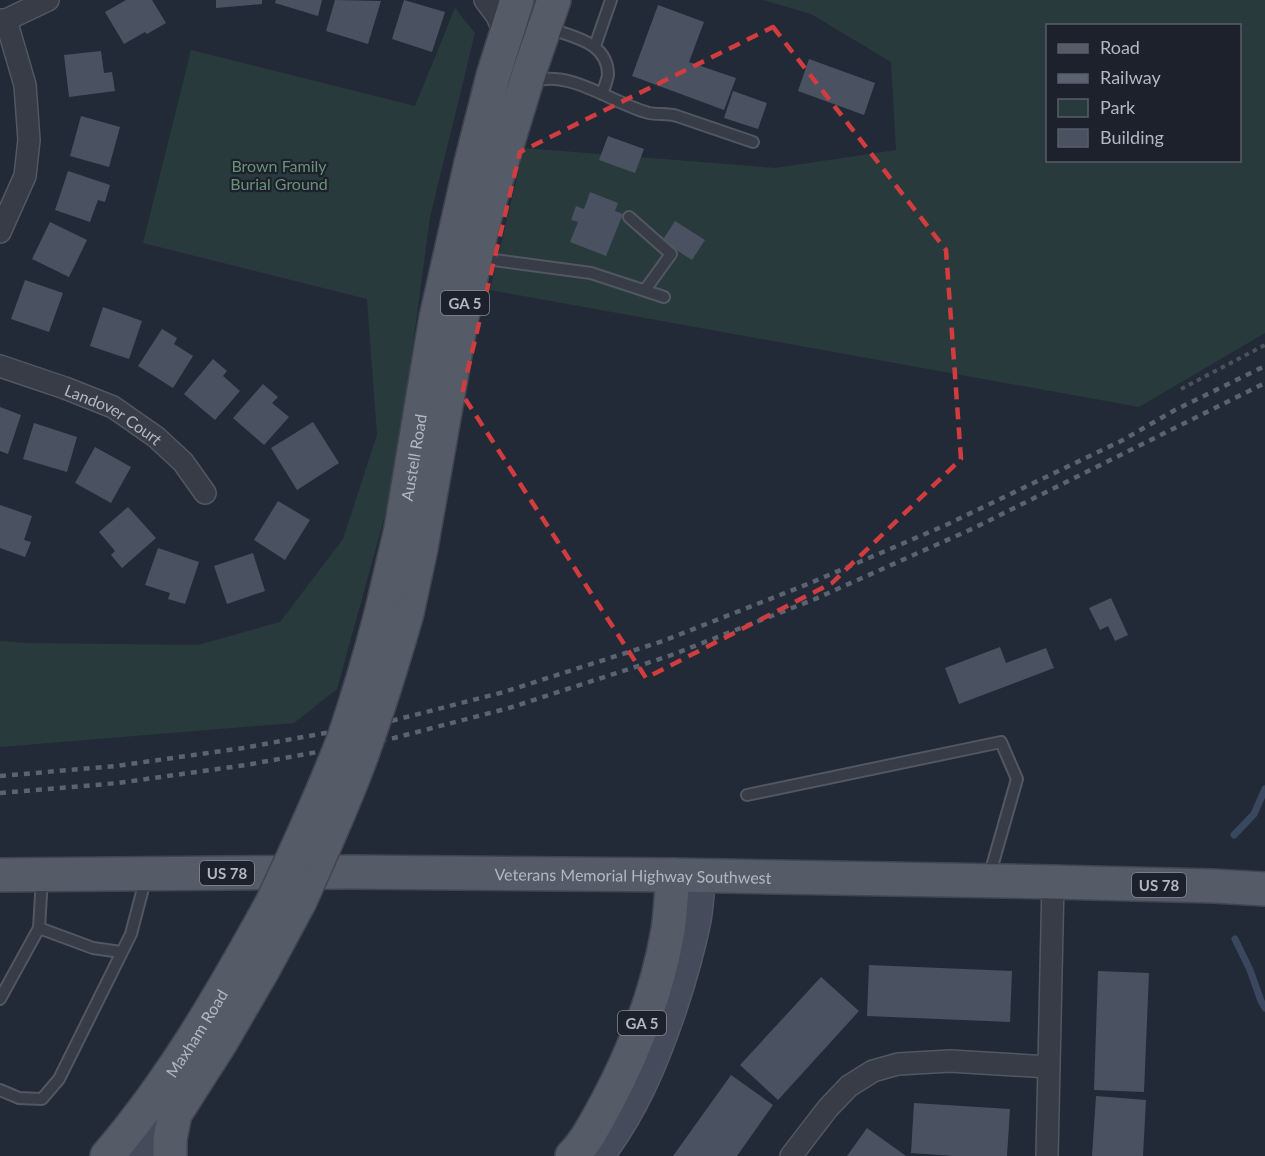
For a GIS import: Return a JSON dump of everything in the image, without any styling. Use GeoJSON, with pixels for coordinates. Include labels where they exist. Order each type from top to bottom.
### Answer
{"type":"FeatureCollection","features":[{"type":"Feature","properties":{"kind":"main road","name":"Austell Road"},"geometry":{"type":"LineString","coordinates":[[286,902],[337,816],[360,760],[391,669],[401,529],[436,318],[493,76],[517,0]]}},
{"type":"Feature","properties":{"kind":"main road","name":"Austell Road"},"geometry":{"type":"LineString","coordinates":[[394,614],[423,538],[461,321],[484,220],[524,87],[549,14]]}},
{"type":"Feature","properties":{"kind":"main road","name":"Veterans Memorial Highway Southwest"},"geometry":{"type":"LineString","coordinates":[[0,875],[351,872],[988,880],[1265,889]]}},
{"type":"Feature","properties":{"kind":"main road","name":"GA 5"},"geometry":{"type":"LineString","coordinates":[[572,1156],[587,1137],[628,1058],[652,995],[668,930],[686,876]]}},
{"type":"Feature","properties":{"kind":"main road"},"geometry":{"type":"LineString","coordinates":[[598,1156],[616,1131],[645,1079],[659,1045],[689,952],[696,915],[686,876]]}},
{"type":"Feature","properties":{"kind":"main road","name":"Maxham Road"},"geometry":{"type":"LineString","coordinates":[[144,1156],[176,1114],[221,1042],[250,968],[286,902]]}},
{"type":"Feature","properties":{"kind":"main road","name":"Maxham Road"},"geometry":{"type":"LineString","coordinates":[[106,1156],[150,1102],[206,1019],[250,968]]}},
{"type":"Feature","properties":{"kind":"main road","name":"GA 5"},"geometry":{"type":"LineString","coordinates":[[171,1156],[170,1139],[176,1114]]}},
{"type":"Feature","properties":{"kind":"street"},"geometry":{"type":"LineString","coordinates":[[0,232],[26,176],[29,140],[25,84],[3,20],[48,0]]}},
{"type":"Feature","properties":{"kind":"street"},"geometry":{"type":"LineString","coordinates":[[485,0],[497,16],[506,38]]}},
{"type":"Feature","properties":{"kind":"street","name":"Landover Court"},"geometry":{"type":"LineString","coordinates":[[0,366],[113,407],[156,437],[183,462],[205,493]]}},
{"type":"Feature","properties":{"kind":"street"},"geometry":{"type":"LineString","coordinates":[[1047,1156],[1053,882]]}},
{"type":"Feature","properties":{"kind":"street"},"geometry":{"type":"LineString","coordinates":[[791,1156],[842,1093],[873,1071],[898,1064],[950,1061],[1049,1068]]}},
{"type":"Feature","properties":{"kind":"lane"},"geometry":{"type":"LineString","coordinates":[[595,46],[611,0]]}},
{"type":"Feature","properties":{"kind":"lane"},"geometry":{"type":"LineString","coordinates":[[549,14],[595,46],[603,55],[608,74],[602,94]]}},
{"type":"Feature","properties":{"kind":"lane"},"geometry":{"type":"LineString","coordinates":[[524,87],[541,79],[571,81],[651,113],[667,113],[753,142]]}},
{"type":"Feature","properties":{"kind":"lane"},"geometry":{"type":"LineString","coordinates":[[629,217],[671,254],[645,290]]}},
{"type":"Feature","properties":{"kind":"lane"},"geometry":{"type":"LineString","coordinates":[[476,258],[591,273],[664,297]]}},
{"type":"Feature","properties":{"kind":"lane"},"geometry":{"type":"LineString","coordinates":[[747,795],[1001,742],[1017,779],[988,880]]}},
{"type":"Feature","properties":{"kind":"lane"},"geometry":{"type":"LineString","coordinates":[[0,999],[39,928],[42,874]]}},
{"type":"Feature","properties":{"kind":"lane"},"geometry":{"type":"LineString","coordinates":[[0,1090],[19,1098],[42,1099],[59,1079],[131,934],[146,874]]}},
{"type":"Feature","properties":{"kind":"lane"},"geometry":{"type":"LineString","coordinates":[[39,928],[93,948],[121,952]]}},
{"type":"Feature","properties":{"kind":"path"},"geometry":{"type":"LineString","coordinates":[[1181,389],[1265,345]]}},
{"type":"Feature","properties":{"kind":"highlighted area"},"geometry":{"type":"Polygon","coordinates":[[[773,27],[946,250],[961,459],[832,583],[646,678],[462,394],[520,152],[773,27]]]}},
{"type":"Feature","properties":{"kind":"green space"},"geometry":{"type":"Polygon","coordinates":[[[763,0],[1265,0],[1265,333],[1139,407],[490,290],[524,148],[775,168],[896,150],[891,62],[811,14],[763,0]]]}},
{"type":"Feature","properties":{"kind":"green space","name":"Brown Family Burial Ground"},"geometry":{"type":"Polygon","coordinates":[[[455,8],[475,33],[430,217],[395,479],[337,689],[294,723],[0,747],[0,641],[198,645],[280,622],[343,539],[377,435],[367,299],[143,243],[191,50],[415,106],[455,8]]]}},
{"type":"Feature","properties":{"kind":"building"},"geometry":{"type":"Polygon","coordinates":[[[126,0],[152,0],[166,23],[124,44],[105,12],[126,0]]]}},
{"type":"Feature","properties":{"kind":"building"},"geometry":{"type":"Polygon","coordinates":[[[216,0],[262,0],[262,4],[216,8],[216,0]]]}},
{"type":"Feature","properties":{"kind":"building"},"geometry":{"type":"Polygon","coordinates":[[[276,0],[322,0],[318,16],[275,3],[276,0]]]}},
{"type":"Feature","properties":{"kind":"building"},"geometry":{"type":"Polygon","coordinates":[[[335,0],[381,1],[368,44],[326,31],[335,0]]]}},
{"type":"Feature","properties":{"kind":"building"},"geometry":{"type":"Polygon","coordinates":[[[404,0],[445,12],[432,52],[392,39],[404,0]]]}},
{"type":"Feature","properties":{"kind":"building"},"geometry":{"type":"Polygon","coordinates":[[[658,5],[704,22],[689,62],[736,78],[724,110],[632,76],[658,5]]]}},
{"type":"Feature","properties":{"kind":"building"},"geometry":{"type":"Polygon","coordinates":[[[101,51],[104,73],[112,72],[115,91],[69,97],[64,55],[101,51]]]}},
{"type":"Feature","properties":{"kind":"building"},"geometry":{"type":"Polygon","coordinates":[[[809,59],[875,83],[864,115],[798,91],[809,59]]]}},
{"type":"Feature","properties":{"kind":"building"},"geometry":{"type":"Polygon","coordinates":[[[733,91],[767,103],[758,129],[724,118],[733,91]]]}},
{"type":"Feature","properties":{"kind":"building"},"geometry":{"type":"Polygon","coordinates":[[[81,116],[120,127],[109,167],[70,156],[81,116]]]}},
{"type":"Feature","properties":{"kind":"building"},"geometry":{"type":"Polygon","coordinates":[[[608,136],[644,149],[635,173],[599,160],[608,136]]]}},
{"type":"Feature","properties":{"kind":"building"},"geometry":{"type":"Polygon","coordinates":[[[68,171],[110,185],[105,202],[98,200],[90,222],[55,210],[68,171]]]}},
{"type":"Feature","properties":{"kind":"building"},"geometry":{"type":"Polygon","coordinates":[[[590,192],[618,203],[615,211],[623,214],[606,256],[570,242],[578,222],[571,220],[576,206],[584,209],[590,192]]]}},
{"type":"Feature","properties":{"kind":"building"},"geometry":{"type":"Polygon","coordinates":[[[675,221],[705,240],[692,260],[662,241],[675,221]]]}},
{"type":"Feature","properties":{"kind":"building"},"geometry":{"type":"Polygon","coordinates":[[[50,222],[87,240],[69,277],[32,259],[50,222]]]}},
{"type":"Feature","properties":{"kind":"building"},"geometry":{"type":"Polygon","coordinates":[[[25,280],[63,293],[49,332],[11,319],[25,280]]]}},
{"type":"Feature","properties":{"kind":"building"},"geometry":{"type":"Polygon","coordinates":[[[103,307],[142,321],[129,359],[90,346],[103,307]]]}},
{"type":"Feature","properties":{"kind":"building"},"geometry":{"type":"Polygon","coordinates":[[[162,329],[177,338],[174,344],[193,356],[173,388],[138,366],[162,329]]]}},
{"type":"Feature","properties":{"kind":"building"},"geometry":{"type":"Polygon","coordinates":[[[213,359],[227,371],[223,376],[240,391],[215,420],[184,394],[213,359]]]}},
{"type":"Feature","properties":{"kind":"building"},"geometry":{"type":"Polygon","coordinates":[[[263,384],[278,397],[272,403],[289,417],[264,445],[233,418],[263,384]]]}},
{"type":"Feature","properties":{"kind":"building"},"geometry":{"type":"Polygon","coordinates":[[[0,407],[21,415],[8,454],[0,451],[0,407]]]}},
{"type":"Feature","properties":{"kind":"building"},"geometry":{"type":"Polygon","coordinates":[[[313,422],[339,463],[297,490],[271,448],[313,422]]]}},
{"type":"Feature","properties":{"kind":"building"},"geometry":{"type":"Polygon","coordinates":[[[34,423],[77,437],[67,472],[23,459],[34,423]]]}},
{"type":"Feature","properties":{"kind":"building"},"geometry":{"type":"Polygon","coordinates":[[[95,447],[131,467],[111,503],[75,483],[95,447]]]}},
{"type":"Feature","properties":{"kind":"building"},"geometry":{"type":"Polygon","coordinates":[[[278,501],[310,520],[285,560],[254,540],[278,501]]]}},
{"type":"Feature","properties":{"kind":"building"},"geometry":{"type":"Polygon","coordinates":[[[0,505],[32,516],[24,540],[31,542],[25,557],[0,548],[0,505]]]}},
{"type":"Feature","properties":{"kind":"building"},"geometry":{"type":"Polygon","coordinates":[[[128,507],[156,538],[122,568],[111,555],[115,551],[99,532],[128,507]]]}},
{"type":"Feature","properties":{"kind":"building"},"geometry":{"type":"Polygon","coordinates":[[[158,548],[199,562],[185,604],[168,599],[170,593],[145,585],[158,548]]]}},
{"type":"Feature","properties":{"kind":"building"},"geometry":{"type":"Polygon","coordinates":[[[253,553],[265,591],[227,604],[214,566],[253,553]]]}},
{"type":"Feature","properties":{"kind":"building"},"geometry":{"type":"Polygon","coordinates":[[[1111,598],[1128,635],[1115,641],[1108,626],[1100,630],[1089,608],[1111,598]]]}},
{"type":"Feature","properties":{"kind":"building"},"geometry":{"type":"Polygon","coordinates":[[[1000,647],[1006,663],[1046,648],[1054,668],[959,704],[945,668],[1000,647]]]}},
{"type":"Feature","properties":{"kind":"building"},"geometry":{"type":"Polygon","coordinates":[[[869,965],[1012,971],[1010,1022],[867,1016],[869,965]]]}},
{"type":"Feature","properties":{"kind":"building"},"geometry":{"type":"Polygon","coordinates":[[[1098,971],[1149,973],[1144,1092],[1094,1090],[1098,971]]]}},
{"type":"Feature","properties":{"kind":"building"},"geometry":{"type":"Polygon","coordinates":[[[821,977],[859,1011],[778,1100],[740,1065],[821,977]]]}},
{"type":"Feature","properties":{"kind":"building"},"geometry":{"type":"Polygon","coordinates":[[[731,1075],[773,1105],[737,1156],[673,1156],[731,1075]]]}},
{"type":"Feature","properties":{"kind":"building"},"geometry":{"type":"Polygon","coordinates":[[[1096,1096],[1146,1100],[1143,1156],[1092,1156],[1096,1096]]]}},
{"type":"Feature","properties":{"kind":"building"},"geometry":{"type":"Polygon","coordinates":[[[914,1103],[1010,1109],[1007,1156],[911,1153],[914,1103]]]}},
{"type":"Feature","properties":{"kind":"building"},"geometry":{"type":"Polygon","coordinates":[[[867,1128],[906,1156],[847,1156],[867,1128]]]}},
{"type":"Feature","properties":{"kind":"waterway"},"geometry":{"type":"LineString","coordinates":[[1234,835],[1254,814],[1265,789]]}},
{"type":"Feature","properties":{"kind":"waterway"},"geometry":{"type":"LineString","coordinates":[[1235,939],[1265,1008]]}},
{"type":"Feature","properties":{"kind":"railway"},"geometry":{"type":"LineString","coordinates":[[0,776],[116,766],[243,748],[391,721],[504,692],[663,641],[808,584],[946,525],[1121,441],[1175,410],[1265,366]]}},
{"type":"Feature","properties":{"kind":"railway"},"geometry":{"type":"LineString","coordinates":[[0,793],[118,783],[246,765],[394,738],[509,708],[669,656],[815,599],[974,528],[1265,383]]}}]}
